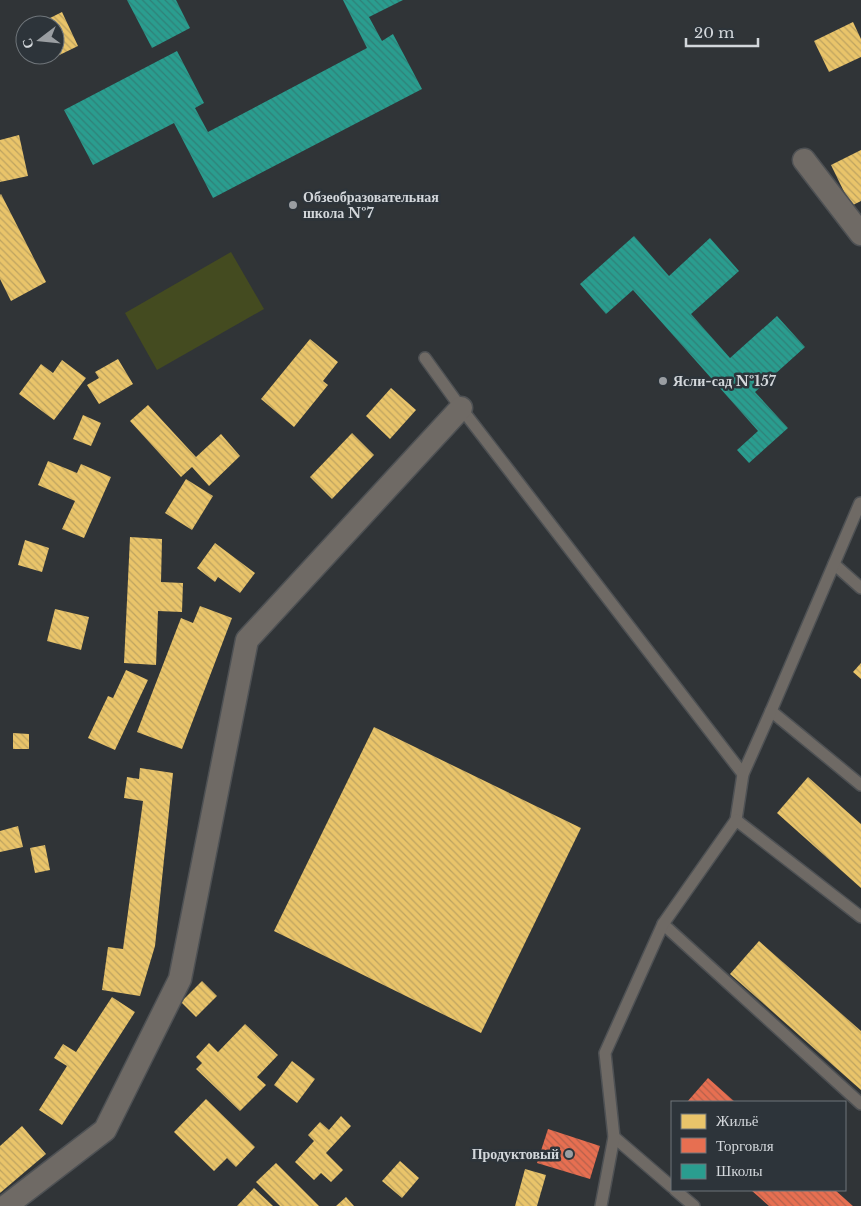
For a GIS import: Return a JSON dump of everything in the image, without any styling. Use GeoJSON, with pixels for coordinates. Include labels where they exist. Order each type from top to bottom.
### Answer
{"type":"FeatureCollection","features":[{"type":"Feature","properties":{"kind":"street"},"geometry":{"type":"LineString","coordinates":[[804,160],[861,234]]}},
{"type":"Feature","properties":{"kind":"street"},"geometry":{"type":"LineString","coordinates":[[6,1206],[105,1130],[180,978],[247,640],[461,408]]}},
{"type":"Feature","properties":{"kind":"lane"},"geometry":{"type":"LineString","coordinates":[[425,358],[461,408],[743,774]]}},
{"type":"Feature","properties":{"kind":"lane"},"geometry":{"type":"LineString","coordinates":[[601,1206],[614,1137],[606,1053],[663,924],[736,820],[743,774],[861,504]]}},
{"type":"Feature","properties":{"kind":"lane"},"geometry":{"type":"LineString","coordinates":[[834,564],[861,588]]}},
{"type":"Feature","properties":{"kind":"lane"},"geometry":{"type":"LineString","coordinates":[[771,711],[861,785]]}},
{"type":"Feature","properties":{"kind":"lane"},"geometry":{"type":"LineString","coordinates":[[736,820],[861,917]]}},
{"type":"Feature","properties":{"kind":"lane"},"geometry":{"type":"LineString","coordinates":[[663,924],[861,1104]]}},
{"type":"Feature","properties":{"kind":"lane"},"geometry":{"type":"LineString","coordinates":[[614,1137],[671,1186]]}},
{"type":"Feature","properties":{"kind":"lane"},"geometry":{"type":"LineString","coordinates":[[677,1191],[694,1206]]}},
{"type":"Feature","properties":{"kind":"green space"},"geometry":{"type":"Polygon","coordinates":[[[231,252],[264,309],[157,370],[125,313],[231,252]]]}},
{"type":"Feature","properties":{"kind":"building: Жильё"},"geometry":{"type":"Polygon","coordinates":[[[65,18],[78,46],[65,52],[65,18]]]}},
{"type":"Feature","properties":{"kind":"building: Жильё"},"geometry":{"type":"Polygon","coordinates":[[[853,22],[861,39],[861,57],[829,72],[814,41],[853,22]]]}},
{"type":"Feature","properties":{"kind":"building: Жильё"},"geometry":{"type":"Polygon","coordinates":[[[19,135],[28,176],[0,182],[0,140],[19,135]]]}},
{"type":"Feature","properties":{"kind":"building: Жильё"},"geometry":{"type":"Polygon","coordinates":[[[861,150],[861,201],[851,206],[831,165],[861,150]]]}},
{"type":"Feature","properties":{"kind":"building: Жильё"},"geometry":{"type":"Polygon","coordinates":[[[1,194],[46,282],[11,301],[0,279],[1,194]]]}},
{"type":"Feature","properties":{"kind":"building: Жильё"},"geometry":{"type":"Polygon","coordinates":[[[310,339],[338,362],[323,381],[328,385],[294,427],[261,399],[310,339]]]}},
{"type":"Feature","properties":{"kind":"building: Жильё"},"geometry":{"type":"Polygon","coordinates":[[[118,359],[133,384],[99,404],[87,385],[99,378],[95,372],[118,359]]]}},
{"type":"Feature","properties":{"kind":"building: Жильё"},"geometry":{"type":"Polygon","coordinates":[[[62,360],[86,378],[54,420],[19,394],[41,364],[53,373],[62,360]]]}},
{"type":"Feature","properties":{"kind":"building: Жильё"},"geometry":{"type":"Polygon","coordinates":[[[391,388],[416,410],[390,439],[366,416],[391,388]]]}},
{"type":"Feature","properties":{"kind":"building: Жильё"},"geometry":{"type":"Polygon","coordinates":[[[148,405],[196,457],[221,434],[240,456],[209,486],[192,467],[181,477],[130,421],[148,405]]]}},
{"type":"Feature","properties":{"kind":"building: Жильё"},"geometry":{"type":"Polygon","coordinates":[[[83,415],[101,423],[91,446],[73,439],[83,415]]]}},
{"type":"Feature","properties":{"kind":"building: Жильё"},"geometry":{"type":"Polygon","coordinates":[[[352,433],[374,455],[332,499],[310,477],[352,433]]]}},
{"type":"Feature","properties":{"kind":"building: Жильё"},"geometry":{"type":"Polygon","coordinates":[[[48,461],[77,473],[81,464],[111,477],[84,538],[62,529],[75,501],[38,485],[48,461]]]}},
{"type":"Feature","properties":{"kind":"building: Жильё"},"geometry":{"type":"Polygon","coordinates":[[[186,479],[213,496],[192,530],[165,513],[186,479]]]}},
{"type":"Feature","properties":{"kind":"building: Жильё"},"geometry":{"type":"Polygon","coordinates":[[[130,537],[162,539],[161,582],[183,583],[182,612],[158,611],[156,665],[124,663],[130,537]]]}},
{"type":"Feature","properties":{"kind":"building: Жильё"},"geometry":{"type":"Polygon","coordinates":[[[25,540],[49,548],[42,572],[18,565],[25,540]]]}},
{"type":"Feature","properties":{"kind":"building: Жильё"},"geometry":{"type":"Polygon","coordinates":[[[215,543],[255,573],[240,593],[218,577],[215,582],[197,568],[215,543]]]}},
{"type":"Feature","properties":{"kind":"building: Жильё"},"geometry":{"type":"Polygon","coordinates":[[[200,606],[232,618],[182,749],[137,732],[181,618],[193,623],[200,606]]]}},
{"type":"Feature","properties":{"kind":"building: Жильё"},"geometry":{"type":"Polygon","coordinates":[[[55,609],[89,617],[81,650],[47,641],[55,609]]]}},
{"type":"Feature","properties":{"kind":"building: Жильё"},"geometry":{"type":"Polygon","coordinates":[[[861,663],[861,679],[853,672],[861,663]]]}},
{"type":"Feature","properties":{"kind":"building: Жильё"},"geometry":{"type":"Polygon","coordinates":[[[126,670],[148,680],[115,750],[88,738],[108,696],[113,698],[126,670]]]}},
{"type":"Feature","properties":{"kind":"building: Жильё"},"geometry":{"type":"Polygon","coordinates":[[[374,727],[581,828],[481,1033],[274,931],[374,727]]]}},
{"type":"Feature","properties":{"kind":"building: Жильё"},"geometry":{"type":"Polygon","coordinates":[[[13,733],[29,734],[29,749],[13,749],[13,733]]]}},
{"type":"Feature","properties":{"kind":"building: Жильё"},"geometry":{"type":"Polygon","coordinates":[[[140,768],[173,773],[155,946],[140,996],[102,990],[108,947],[123,949],[143,801],[124,798],[127,777],[139,779],[140,768]]]}},
{"type":"Feature","properties":{"kind":"building: Жильё"},"geometry":{"type":"Polygon","coordinates":[[[808,777],[861,824],[861,888],[777,813],[808,777]]]}},
{"type":"Feature","properties":{"kind":"building: Жильё"},"geometry":{"type":"Polygon","coordinates":[[[18,826],[23,847],[0,852],[0,831],[18,826]]]}},
{"type":"Feature","properties":{"kind":"building: Жильё"},"geometry":{"type":"Polygon","coordinates":[[[45,845],[50,870],[35,873],[30,848],[45,845]]]}},
{"type":"Feature","properties":{"kind":"building: Жильё"},"geometry":{"type":"Polygon","coordinates":[[[759,941],[861,1031],[861,1090],[730,974],[759,941]]]}},
{"type":"Feature","properties":{"kind":"building: Жильё"},"geometry":{"type":"Polygon","coordinates":[[[202,981],[217,996],[196,1017],[181,1002],[202,981]]]}},
{"type":"Feature","properties":{"kind":"building: Жильё"},"geometry":{"type":"Polygon","coordinates":[[[112,997],[135,1012],[62,1125],[39,1110],[67,1066],[54,1058],[63,1044],[76,1052],[112,997]]]}},
{"type":"Feature","properties":{"kind":"building: Жильё"},"geometry":{"type":"Polygon","coordinates":[[[245,1024],[278,1055],[257,1077],[266,1085],[240,1111],[196,1069],[202,1063],[196,1057],[209,1043],[218,1052],[245,1024]]]}},
{"type":"Feature","properties":{"kind":"building: Жильё"},"geometry":{"type":"Polygon","coordinates":[[[292,1061],[315,1079],[297,1103],[274,1085],[292,1061]]]}},
{"type":"Feature","properties":{"kind":"building: Жильё"},"geometry":{"type":"Polygon","coordinates":[[[206,1099],[255,1147],[236,1167],[227,1158],[214,1171],[174,1132],[206,1099]]]}},
{"type":"Feature","properties":{"kind":"building: Жильё"},"geometry":{"type":"Polygon","coordinates":[[[341,1116],[351,1126],[326,1153],[343,1170],[331,1182],[321,1173],[314,1180],[295,1162],[314,1141],[308,1135],[320,1122],[329,1130],[341,1116]]]}},
{"type":"Feature","properties":{"kind":"building: Жильё"},"geometry":{"type":"Polygon","coordinates":[[[22,1126],[46,1154],[0,1193],[0,1146],[22,1126]]]}},
{"type":"Feature","properties":{"kind":"building: Жильё"},"geometry":{"type":"Polygon","coordinates":[[[400,1161],[419,1178],[402,1198],[382,1181],[400,1161]]]}},
{"type":"Feature","properties":{"kind":"building: Жильё"},"geometry":{"type":"Polygon","coordinates":[[[276,1163],[319,1206],[280,1206],[256,1182],[276,1163]]]}},
{"type":"Feature","properties":{"kind":"building: Жильё"},"geometry":{"type":"Polygon","coordinates":[[[525,1169],[546,1175],[537,1206],[515,1206],[525,1169]]]}},
{"type":"Feature","properties":{"kind":"building: Жильё"},"geometry":{"type":"Polygon","coordinates":[[[254,1188],[273,1206],[237,1206],[254,1188]]]}},
{"type":"Feature","properties":{"kind":"building: Жильё"},"geometry":{"type":"Polygon","coordinates":[[[346,1197],[354,1206],[336,1206],[346,1197]]]}},
{"type":"Feature","properties":{"kind":"building: Торговля"},"geometry":{"type":"Polygon","coordinates":[[[708,1078],[734,1101],[688,1101],[708,1078]]]}},
{"type":"Feature","properties":{"kind":"building: Торговля","name":"Продуктовый"},"geometry":{"type":"Polygon","coordinates":[[[548,1129],[600,1146],[590,1179],[537,1163],[548,1129]]]}},
{"type":"Feature","properties":{"kind":"building: Торговля"},"geometry":{"type":"Polygon","coordinates":[[[752,1191],[836,1191],[853,1206],[769,1206],[752,1191]]]}},
{"type":"Feature","properties":{"kind":"building: Школы"},"geometry":{"type":"Polygon","coordinates":[[[127,0],[176,0],[190,28],[152,48],[127,0]]]}},
{"type":"Feature","properties":{"kind":"building: Школы"},"geometry":{"type":"Polygon","coordinates":[[[343,0],[403,0],[369,17],[382,41],[393,34],[422,89],[213,198],[174,123],[93,165],[64,110],[177,51],[204,103],[195,108],[208,132],[367,48],[343,0]]]}},
{"type":"Feature","properties":{"kind":"building: Школы"},"geometry":{"type":"Polygon","coordinates":[[[634,236],[669,276],[710,238],[739,271],[691,314],[730,358],[777,316],[805,347],[755,392],[788,428],[749,463],[737,450],[758,431],[633,290],[606,314],[580,284],[634,236]]]}},
{"type":"Feature","properties":{"kind":"place","name":"Обзеобразовательная школа №7"},"geometry":{"type":"Point","coordinates":[293,205]}},
{"type":"Feature","properties":{"kind":"place","name":"Ясли-сад №157"},"geometry":{"type":"Point","coordinates":[663,381]}},
{"type":"Feature","properties":{"kind":"place","name":"Продуктовый"},"geometry":{"type":"Point","coordinates":[569,1154]}}]}
